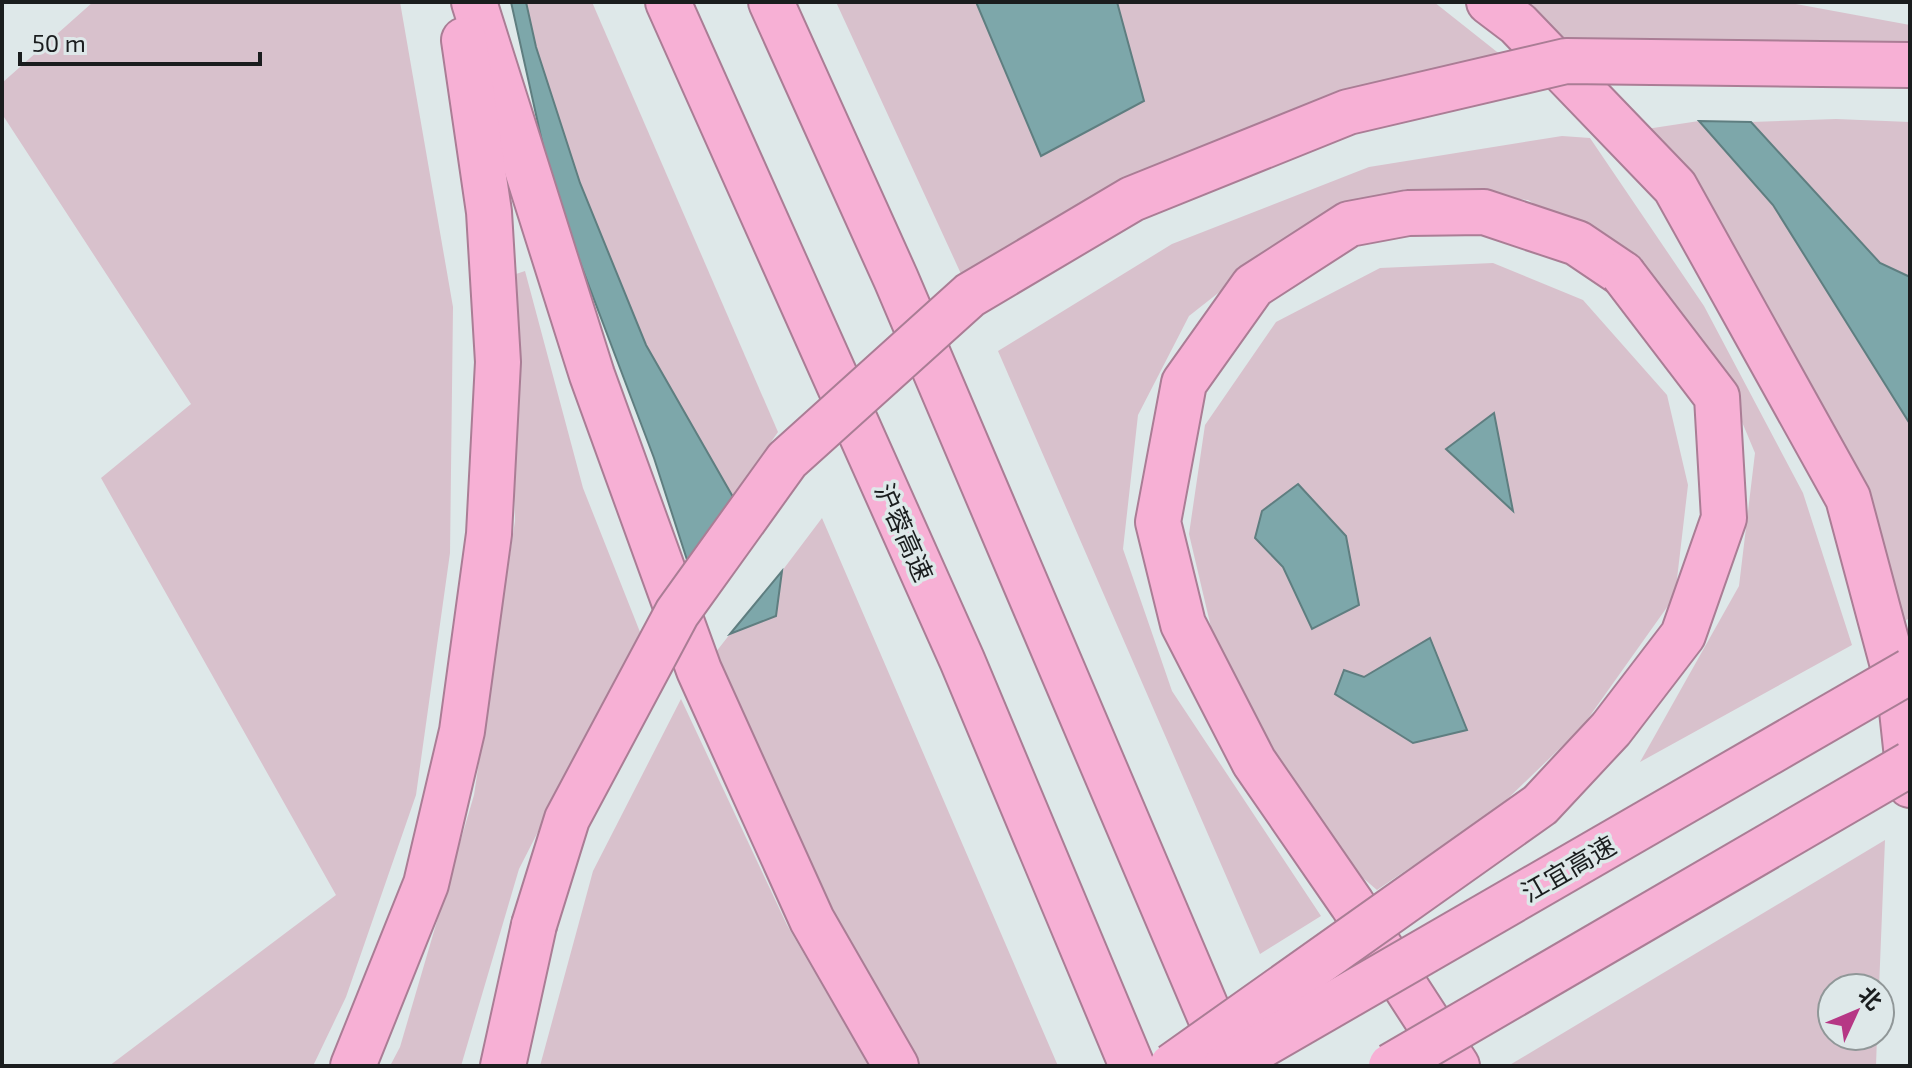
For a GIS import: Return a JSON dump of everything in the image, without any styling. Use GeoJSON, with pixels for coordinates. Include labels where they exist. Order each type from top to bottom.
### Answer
{"type":"FeatureCollection","features":[{"type":"Feature","properties":{"kind":"highway"},"geometry":{"type":"LineString","coordinates":[[353,1066],[426,884],[462,731],[489,534],[498,362],[492,257],[489,212],[458,2]]}},
{"type":"Feature","properties":{"kind":"highway"},"geometry":{"type":"LineString","coordinates":[[474,2],[592,375],[699,670],[812,920],[896,1066]]}},
{"type":"Feature","properties":{"kind":"highway","name":"沪蓉高速"},"geometry":{"type":"LineString","coordinates":[[668,2],[962,660],[1132,1066]]}},
{"type":"Feature","properties":{"kind":"highway"},"geometry":{"type":"LineString","coordinates":[[771,2],[896,279],[1228,1066]]}},
{"type":"Feature","properties":{"kind":"highway"},"geometry":{"type":"LineString","coordinates":[[1489,2],[1518,24],[1675,187],[1848,498],[1900,692],[1910,785]]}},
{"type":"Feature","properties":{"kind":"highway"},"geometry":{"type":"LineString","coordinates":[[503,1066],[534,925],[567,819],[677,613],[787,460],[970,295],[1132,199],[1348,112],[1566,61],[1910,65]]}},
{"type":"Feature","properties":{"kind":"highway"},"geometry":{"type":"LineString","coordinates":[[1172,1066],[1540,805],[1611,729],[1683,635],[1724,518],[1717,397],[1623,274],[1577,243],[1484,212],[1408,213],[1349,224],[1253,286],[1184,383],[1158,522],[1183,624],[1254,762],[1352,904],[1457,1066]]}},
{"type":"Feature","properties":{"kind":"highway","name":"江宜高速"},"geometry":{"type":"LineString","coordinates":[[1228,1066],[1910,671]]}},
{"type":"Feature","properties":{"kind":"highway"},"geometry":{"type":"LineString","coordinates":[[1391,1066],[1910,764]]}},
{"type":"Feature","properties":{"kind":"shaded area"},"geometry":{"type":"Polygon","coordinates":[[[93,2],[400,2],[453,307],[450,553],[416,795],[346,997],[313,1066],[109,1066],[336,895],[101,478],[191,404],[2,114],[2,83],[93,2]]]}},
{"type":"Feature","properties":{"kind":"shaded area"},"geometry":{"type":"Polygon","coordinates":[[[526,2],[592,2],[778,432],[733,497],[646,345],[580,183],[536,47],[526,2]]]}},
{"type":"Feature","properties":{"kind":"shaded area"},"geometry":{"type":"Polygon","coordinates":[[[836,2],[976,2],[1041,155],[1144,101],[1117,2],[1434,2],[1511,63],[962,276],[836,2]]]}},
{"type":"Feature","properties":{"kind":"shaded area"},"geometry":{"type":"Polygon","coordinates":[[[1505,2],[1785,2],[1910,25],[1910,51],[1562,48],[1505,2]]]}},
{"type":"Feature","properties":{"kind":"shaded area"},"geometry":{"type":"Polygon","coordinates":[[[1836,119],[1910,122],[1910,277],[1880,263],[1751,122],[1836,119]]]}},
{"type":"Feature","properties":{"kind":"shaded area"},"geometry":{"type":"Polygon","coordinates":[[[1699,121],[1773,205],[1910,424],[1910,618],[1899,624],[1640,130],[1699,121]]]}},
{"type":"Feature","properties":{"kind":"shaded area"},"geometry":{"type":"Polygon","coordinates":[[[1562,136],[1590,138],[1704,306],[1803,493],[1852,645],[1640,762],[1739,586],[1755,453],[1717,362],[1626,261],[1528,200],[1405,189],[1288,238],[1189,316],[1138,415],[1123,549],[1172,691],[1321,916],[1260,954],[998,351],[1172,244],[1369,167],[1562,136]]]}},
{"type":"Feature","properties":{"kind":"shaded area"},"geometry":{"type":"Polygon","coordinates":[[[1493,263],[1583,300],[1667,395],[1688,485],[1675,596],[1582,727],[1497,809],[1377,890],[1363,878],[1287,776],[1214,640],[1189,534],[1205,425],[1276,322],[1380,268],[1493,263]],[[1283,567],[1313,629],[1359,605],[1283,567]],[[1430,638],[1364,677],[1413,743],[1430,638]]]}},
{"type":"Feature","properties":{"kind":"shaded area"},"geometry":{"type":"Polygon","coordinates":[[[525,271],[583,488],[640,632],[519,869],[461,1066],[390,1066],[400,1047],[474,795],[515,521],[510,276],[525,271]]]}},
{"type":"Feature","properties":{"kind":"shaded area"},"geometry":{"type":"Polygon","coordinates":[[[822,518],[1058,1066],[921,1066],[854,960],[712,657],[730,634],[776,616],[782,571],[822,518]]]}},
{"type":"Feature","properties":{"kind":"shaded area"},"geometry":{"type":"Polygon","coordinates":[[[681,699],[787,925],[869,1066],[540,1066],[593,871],[681,699]]]}},
{"type":"Feature","properties":{"kind":"shaded area"},"geometry":{"type":"Polygon","coordinates":[[[1885,840],[1880,972],[1816,972],[1816,1052],[1876,1052],[1876,1066],[1508,1066],[1885,840]]]}},
{"type":"Feature","properties":{"kind":"water"},"geometry":{"type":"Polygon","coordinates":[[[511,2],[526,2],[536,47],[580,183],[646,345],[733,497],[689,566],[654,458],[553,191],[511,2]]]}},
{"type":"Feature","properties":{"kind":"water"},"geometry":{"type":"Polygon","coordinates":[[[976,2],[1117,2],[1144,101],[1041,156],[976,2]]]}},
{"type":"Feature","properties":{"kind":"water"},"geometry":{"type":"Polygon","coordinates":[[[1699,121],[1751,122],[1880,263],[1910,277],[1910,424],[1773,205],[1699,121]]]}},
{"type":"Feature","properties":{"kind":"water"},"geometry":{"type":"Polygon","coordinates":[[[1494,413],[1513,511],[1446,449],[1494,413]]]}},
{"type":"Feature","properties":{"kind":"water"},"geometry":{"type":"Polygon","coordinates":[[[1298,484],[1346,536],[1359,605],[1312,629],[1283,567],[1255,538],[1262,511],[1298,484]]]}},
{"type":"Feature","properties":{"kind":"water"},"geometry":{"type":"Polygon","coordinates":[[[782,571],[776,616],[730,634],[782,571]]]}},
{"type":"Feature","properties":{"kind":"water"},"geometry":{"type":"Polygon","coordinates":[[[1430,638],[1467,730],[1413,743],[1335,694],[1344,670],[1364,677],[1430,638]]]}}]}
